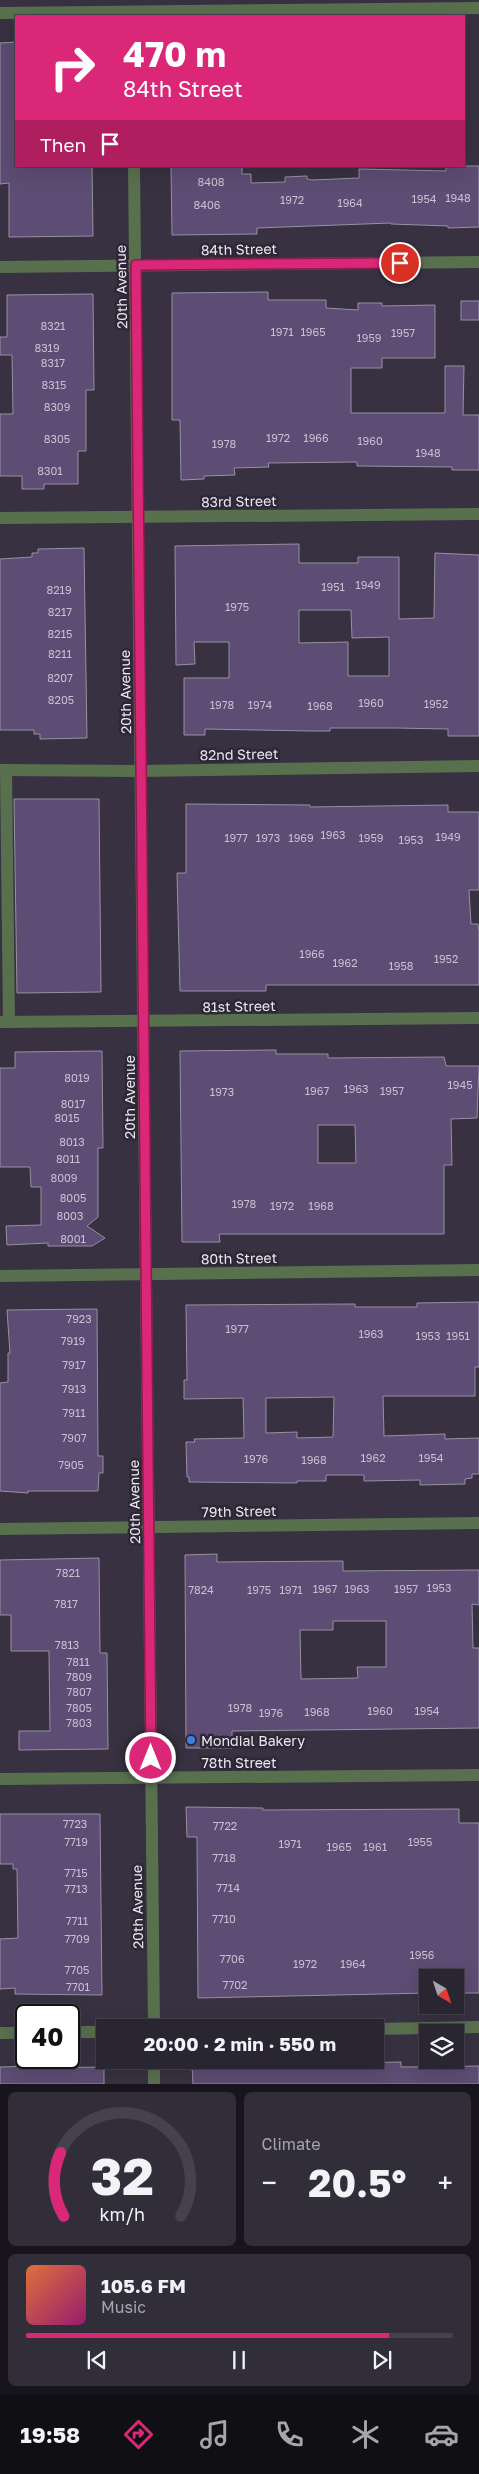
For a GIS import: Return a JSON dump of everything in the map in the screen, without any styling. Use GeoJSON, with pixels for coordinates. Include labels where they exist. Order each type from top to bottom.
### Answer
{"type":"FeatureCollection","features":[{"type":"Feature","properties":{"kind":"street"},"geometry":{"type":"LineString","coordinates":[[0,13],[131,9],[479,8]]}},
{"type":"Feature","properties":{"kind":"street","name":"20th Avenue"},"geometry":{"type":"LineString","coordinates":[[134,167],[154,2019]]}},
{"type":"Feature","properties":{"kind":"street","name":"84th Street"},"geometry":{"type":"LineString","coordinates":[[0,266],[479,262]]}},
{"type":"Feature","properties":{"kind":"street","name":"83rd Street"},"geometry":{"type":"LineString","coordinates":[[0,518],[479,514]]}},
{"type":"Feature","properties":{"kind":"street","name":"82nd Street"},"geometry":{"type":"LineString","coordinates":[[3,770],[479,766]]}},
{"type":"Feature","properties":{"kind":"street"},"geometry":{"type":"LineString","coordinates":[[3,770],[4,1022]]}},
{"type":"Feature","properties":{"kind":"street","name":"81st Street"},"geometry":{"type":"LineString","coordinates":[[4,1022],[479,1018]]}},
{"type":"Feature","properties":{"kind":"street","name":"80th Street"},"geometry":{"type":"LineString","coordinates":[[0,1276],[479,1270]]}},
{"type":"Feature","properties":{"kind":"street","name":"79th Street"},"geometry":{"type":"LineString","coordinates":[[0,1529],[479,1523]]}},
{"type":"Feature","properties":{"kind":"street","name":"78th Street"},"geometry":{"type":"LineString","coordinates":[[0,1779],[479,1775]]}},
{"type":"Feature","properties":{"kind":"street"},"geometry":{"type":"LineString","coordinates":[[384,2029],[479,2027]]}},
{"type":"Feature","properties":{"kind":"street"},"geometry":{"type":"LineString","coordinates":[[80,2032],[96,2032]]}},
{"type":"Feature","properties":{"kind":"street"},"geometry":{"type":"LineString","coordinates":[[0,2033],[15,2033]]}},
{"type":"Feature","properties":{"kind":"street"},"geometry":{"type":"LineString","coordinates":[[154,2069],[154,2084]]}},
{"type":"Feature","properties":{"kind":"building"},"geometry":{"type":"Polygon","coordinates":[[[15,42],[15,167],[92,167],[93,236],[9,237],[9,183],[0,184],[0,43],[15,42]]]}},
{"type":"Feature","properties":{"kind":"building"},"geometry":{"type":"Polygon","coordinates":[[[479,166],[479,227],[448,228],[448,226],[391,223],[257,228],[257,234],[172,235],[171,167],[242,167],[242,174],[251,174],[251,183],[285,182],[285,177],[307,176],[307,179],[312,180],[359,178],[359,169],[446,171],[446,167],[479,166]]]}},
{"type":"Feature","properties":{"kind":"building"},"geometry":{"type":"Polygon","coordinates":[[[268,292],[268,300],[326,300],[326,308],[358,310],[358,303],[382,303],[382,306],[435,305],[435,358],[382,358],[382,368],[351,368],[351,413],[445,413],[445,366],[464,366],[463,415],[479,415],[479,470],[452,470],[452,467],[357,466],[357,462],[268,463],[269,467],[234,468],[235,475],[204,476],[204,479],[181,480],[180,420],[172,420],[172,293],[268,292]]]}},
{"type":"Feature","properties":{"kind":"building"},"geometry":{"type":"Polygon","coordinates":[[[93,294],[94,390],[86,390],[86,451],[78,451],[78,484],[44,484],[44,489],[22,489],[22,476],[0,476],[0,414],[13,414],[12,355],[0,355],[0,337],[7,337],[7,295],[93,294]]]}},
{"type":"Feature","properties":{"kind":"building"},"geometry":{"type":"Polygon","coordinates":[[[461,301],[479,301],[479,320],[461,320],[461,301]]]}},
{"type":"Feature","properties":{"kind":"building"},"geometry":{"type":"Polygon","coordinates":[[[299,544],[299,563],[358,563],[358,557],[399,557],[399,619],[434,618],[435,553],[479,555],[479,736],[448,736],[448,729],[396,728],[330,728],[330,731],[205,729],[205,735],[184,735],[184,678],[229,678],[229,642],[194,642],[195,664],[176,665],[175,546],[299,544]],[[299,610],[299,643],[348,642],[348,676],[389,676],[389,637],[352,638],[351,610],[299,610]]]}},
{"type":"Feature","properties":{"kind":"building"},"geometry":{"type":"Polygon","coordinates":[[[84,548],[87,738],[40,739],[40,734],[34,734],[34,730],[0,730],[0,559],[32,557],[32,553],[38,553],[38,549],[84,548]]]}},
{"type":"Feature","properties":{"kind":"building"},"geometry":{"type":"Polygon","coordinates":[[[14,799],[99,799],[101,992],[17,993],[14,799]]]}},
{"type":"Feature","properties":{"kind":"building"},"geometry":{"type":"Polygon","coordinates":[[[186,804],[310,805],[310,807],[448,805],[448,812],[479,812],[479,890],[469,890],[471,924],[478,924],[479,931],[479,985],[266,985],[266,991],[180,991],[177,873],[186,873],[186,804]]]}},
{"type":"Feature","properties":{"kind":"building"},"geometry":{"type":"Polygon","coordinates":[[[276,1050],[276,1054],[328,1054],[328,1058],[444,1057],[446,1066],[479,1066],[477,1118],[451,1119],[452,1165],[444,1165],[444,1234],[219,1234],[220,1242],[182,1242],[180,1051],[276,1050]],[[318,1125],[318,1163],[356,1163],[355,1125],[318,1125]]]}},
{"type":"Feature","properties":{"kind":"building"},"geometry":{"type":"Polygon","coordinates":[[[102,1051],[103,1148],[98,1148],[98,1217],[87,1226],[105,1238],[92,1246],[48,1246],[48,1243],[7,1245],[6,1226],[41,1225],[41,1187],[31,1187],[30,1167],[0,1167],[0,1068],[15,1068],[15,1052],[102,1051]]]}},
{"type":"Feature","properties":{"kind":"building"},"geometry":{"type":"Polygon","coordinates":[[[479,1302],[479,1367],[475,1367],[475,1396],[383,1396],[384,1436],[445,1434],[445,1439],[479,1438],[479,1474],[472,1474],[472,1478],[465,1479],[465,1484],[420,1485],[420,1480],[364,1481],[364,1475],[326,1475],[326,1481],[297,1481],[297,1483],[189,1482],[189,1477],[187,1477],[186,1442],[195,1442],[194,1439],[244,1438],[243,1398],[184,1399],[184,1380],[187,1380],[186,1305],[355,1304],[355,1307],[417,1307],[417,1303],[479,1302]],[[334,1397],[266,1398],[266,1433],[297,1432],[297,1438],[333,1437],[334,1397]]]}},
{"type":"Feature","properties":{"kind":"building"},"geometry":{"type":"Polygon","coordinates":[[[97,1309],[98,1456],[103,1456],[103,1473],[99,1473],[98,1491],[28,1491],[28,1493],[0,1491],[0,1383],[8,1382],[8,1353],[10,1353],[7,1310],[97,1309]]]}},
{"type":"Feature","properties":{"kind":"building"},"geometry":{"type":"Polygon","coordinates":[[[217,1554],[217,1562],[343,1561],[343,1571],[479,1570],[479,1605],[472,1604],[473,1648],[479,1648],[479,1728],[232,1731],[232,1748],[186,1748],[185,1555],[217,1554]],[[333,1621],[333,1630],[300,1630],[301,1679],[358,1678],[357,1667],[386,1667],[386,1621],[333,1621]]]}},
{"type":"Feature","properties":{"kind":"building"},"geometry":{"type":"Polygon","coordinates":[[[99,1558],[100,1653],[107,1653],[108,1749],[19,1750],[19,1731],[50,1731],[49,1651],[11,1651],[11,1615],[0,1615],[0,1560],[99,1558]]]}},
{"type":"Feature","properties":{"kind":"building"},"geometry":{"type":"Polygon","coordinates":[[[186,1807],[263,1808],[263,1810],[459,1809],[459,1823],[479,1823],[479,1993],[464,1993],[464,1969],[419,1969],[419,1993],[198,1998],[197,1837],[187,1837],[186,1807]]]}},
{"type":"Feature","properties":{"kind":"building"},"geometry":{"type":"Polygon","coordinates":[[[0,1814],[100,1814],[102,1995],[15,1994],[15,1988],[0,1989],[0,1939],[18,1938],[17,1869],[13,1869],[13,1864],[0,1864],[0,1814]]]}},
{"type":"Feature","properties":{"kind":"building"},"geometry":{"type":"Polygon","coordinates":[[[384,2062],[401,2062],[401,2067],[419,2067],[419,2069],[464,2069],[464,2066],[479,2066],[479,2084],[193,2084],[192,2069],[384,2069],[384,2062]]]}},
{"type":"Feature","properties":{"kind":"building"},"geometry":{"type":"Polygon","coordinates":[[[15,2066],[15,2069],[80,2069],[80,2067],[96,2067],[96,2069],[104,2069],[104,2084],[0,2084],[0,2067],[15,2066]]]}},
{"type":"Feature","properties":{"kind":"place","name":"Mondial Bakery"},"geometry":{"type":"Point","coordinates":[191,1740]}},
{"type":"Feature","properties":{"kind":"route"},"geometry":{"type":"LineString","coordinates":[[151,1758],[136,265],[400,263]]}}]}
